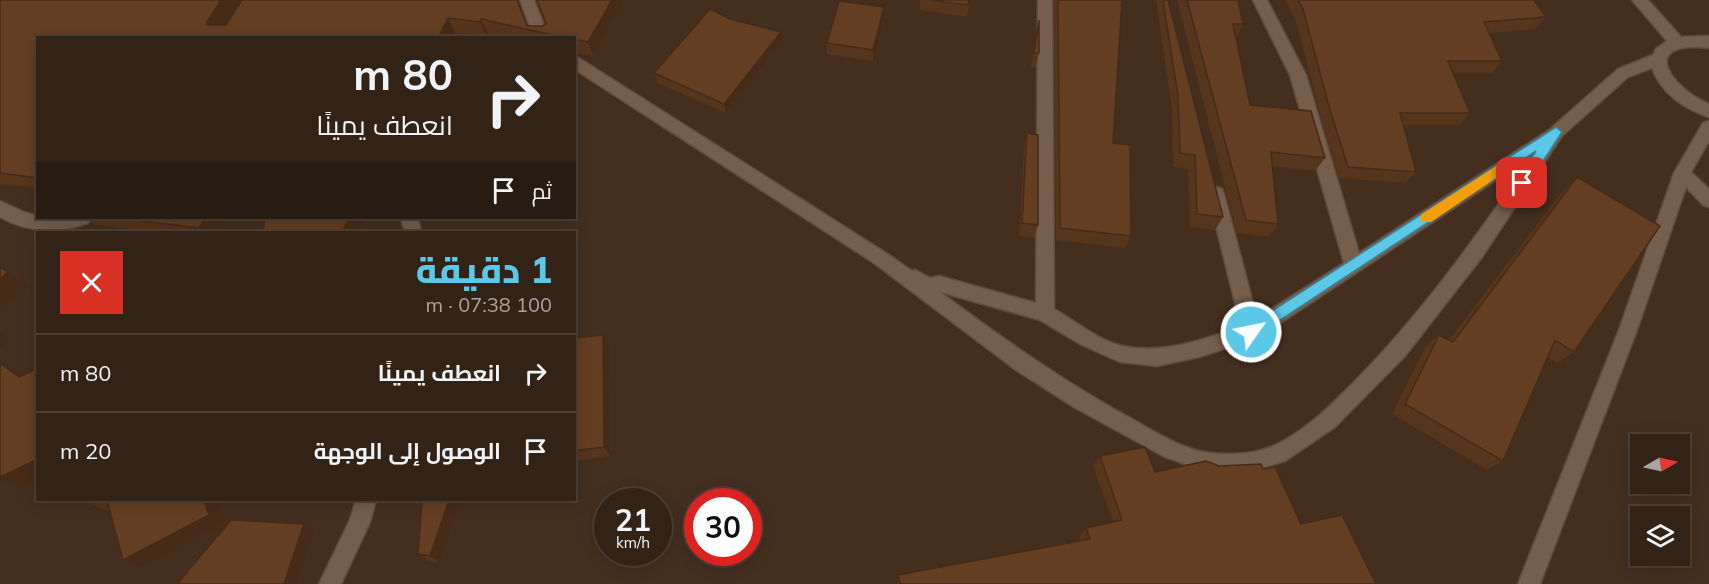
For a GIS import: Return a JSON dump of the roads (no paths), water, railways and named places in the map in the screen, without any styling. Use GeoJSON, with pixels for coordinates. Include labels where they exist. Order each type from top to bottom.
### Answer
{"type":"FeatureCollection","features":[{"type":"Feature","properties":{"kind":"street"},"geometry":{"type":"LineString","coordinates":[[527,0],[541,36]]}},
{"type":"Feature","properties":{"kind":"street"},"geometry":{"type":"LineString","coordinates":[[1045,0],[1045,313]]}},
{"type":"Feature","properties":{"kind":"street"},"geometry":{"type":"LineString","coordinates":[[1260,0],[1298,75],[1354,266]]}},
{"type":"Feature","properties":{"kind":"street"},"geometry":{"type":"LineString","coordinates":[[1639,0],[1677,42]]}},
{"type":"Feature","properties":{"kind":"street"},"geometry":{"type":"LineString","coordinates":[[1709,42],[1691,40],[1677,42],[1665,48],[1659,59],[1660,70],[1680,96],[1709,111]]}},
{"type":"Feature","properties":{"kind":"street"},"geometry":{"type":"LineString","coordinates":[[576,62],[880,258],[928,286],[939,284],[1045,313],[1120,354],[1156,358],[1199,349],[1251,332],[1556,132],[1623,73],[1659,59]]}},
{"type":"Feature","properties":{"kind":"street"},"geometry":{"type":"LineString","coordinates":[[1529,584],[1628,330],[1682,173],[1709,127]]}},
{"type":"Feature","properties":{"kind":"street"},"geometry":{"type":"LineString","coordinates":[[880,258],[1023,364],[1163,447],[1209,463],[1245,463],[1278,454],[1328,421],[1398,350],[1476,252],[1556,132]]}},
{"type":"Feature","properties":{"kind":"street"},"geometry":{"type":"LineString","coordinates":[[1682,173],[1709,200]]}},
{"type":"Feature","properties":{"kind":"street"},"geometry":{"type":"LineString","coordinates":[[1214,183],[1251,332]]}},
{"type":"Feature","properties":{"kind":"street"},"geometry":{"type":"LineString","coordinates":[[0,208],[15,218],[39,224],[70,222],[79,219]]}},
{"type":"Feature","properties":{"kind":"street"},"geometry":{"type":"LineString","coordinates":[[330,584],[360,522],[366,501]]}}]}
